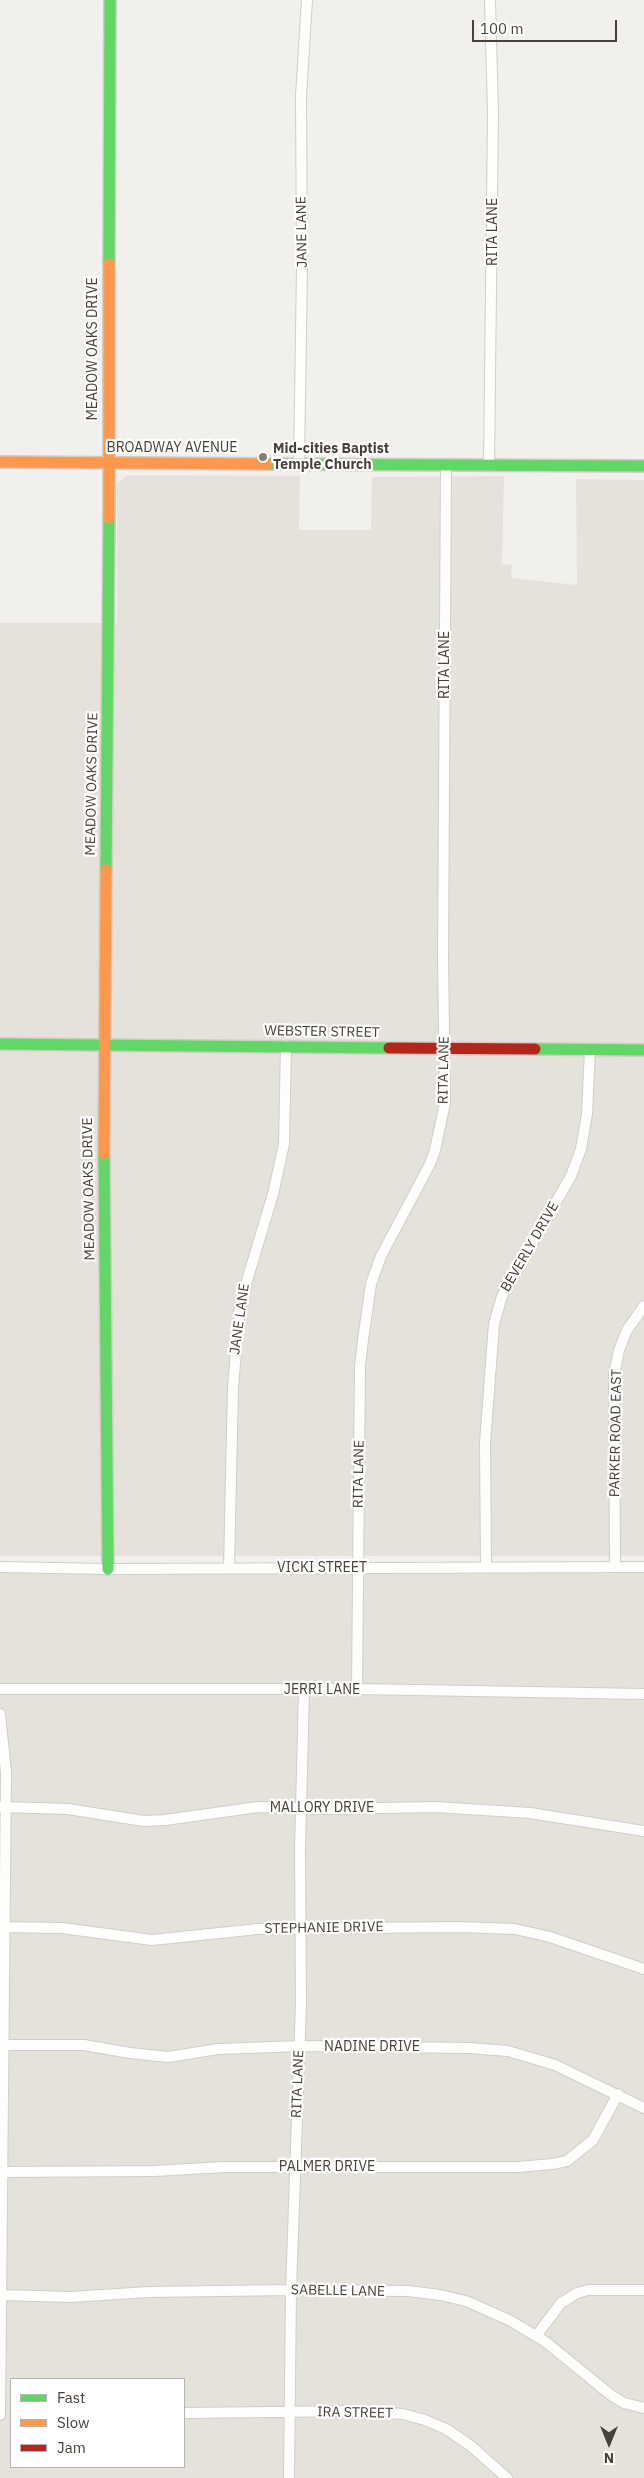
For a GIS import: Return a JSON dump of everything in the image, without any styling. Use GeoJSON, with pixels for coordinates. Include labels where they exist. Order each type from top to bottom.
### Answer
{"type":"FeatureCollection","features":[{"type":"Feature","properties":{"kind":"street","name":"MEADOW OAKS DRIVE"},"geometry":{"type":"LineString","coordinates":[[108,1569],[103,1045],[108,706],[110,0]]}},
{"type":"Feature","properties":{"kind":"street","name":"JANE LANE"},"geometry":{"type":"LineString","coordinates":[[299,464],[302,267],[301,96],[306,0]]}},
{"type":"Feature","properties":{"kind":"street","name":"RITA LANE"},"geometry":{"type":"LineString","coordinates":[[489,465],[494,114],[490,0]]}},
{"type":"Feature","properties":{"kind":"street","name":"BROADWAY AVENUE"},"geometry":{"type":"LineString","coordinates":[[0,462],[644,466]]}},
{"type":"Feature","properties":{"kind":"street","name":"RITA LANE"},"geometry":{"type":"LineString","coordinates":[[357,1689],[360,1366],[372,1284],[381,1256],[430,1164],[435,1150],[445,1103],[443,956],[446,465]]}},
{"type":"Feature","properties":{"kind":"street","name":"WEBSTER STREET"},"geometry":{"type":"LineString","coordinates":[[0,1044],[644,1050]]}},
{"type":"Feature","properties":{"kind":"street","name":"JANE LANE"},"geometry":{"type":"LineString","coordinates":[[229,1568],[233,1387],[240,1304],[273,1194],[284,1144],[286,1046]]}},
{"type":"Feature","properties":{"kind":"street","name":"BEVERLY DRIVE"},"geometry":{"type":"LineString","coordinates":[[486,1568],[484,1443],[494,1324],[505,1290],[571,1176],[581,1149],[587,1114],[590,1049]]}},
{"type":"Feature","properties":{"kind":"street","name":"PARKER ROAD EAST"},"geometry":{"type":"LineString","coordinates":[[615,1567],[614,1375],[619,1350],[627,1330],[644,1306]]}},
{"type":"Feature","properties":{"kind":"street","name":"VICKI STREET"},"geometry":{"type":"LineString","coordinates":[[0,1567],[108,1569],[644,1567]]}},
{"type":"Feature","properties":{"kind":"street","name":"JERRI LANE"},"geometry":{"type":"LineString","coordinates":[[0,1689],[304,1691],[357,1689],[644,1694]]}},
{"type":"Feature","properties":{"kind":"street","name":"RITA LANE"},"geometry":{"type":"LineString","coordinates":[[289,2478],[291,2290],[300,2046],[301,1809],[304,1691]]}},
{"type":"Feature","properties":{"kind":"street"},"geometry":{"type":"LineString","coordinates":[[0,1714],[6,1772],[3,1807],[0,2416]]}},
{"type":"Feature","properties":{"kind":"street","name":"MALLORY DRIVE"},"geometry":{"type":"LineString","coordinates":[[3,1807],[68,1809],[144,1820],[165,1820],[258,1807],[301,1809],[435,1807],[494,1810],[577,1820],[644,1831]]}},
{"type":"Feature","properties":{"kind":"street","name":"STEPHANIE DRIVE"},"geometry":{"type":"LineString","coordinates":[[2,1927],[62,1928],[152,1940],[224,1931],[300,1928],[458,1927],[515,1929],[550,1937],[644,1969]]}},
{"type":"Feature","properties":{"kind":"street","name":"NADINE DRIVE"},"geometry":{"type":"LineString","coordinates":[[2,2044],[84,2045],[130,2054],[168,2057],[218,2049],[300,2046],[469,2048],[508,2051],[555,2065],[644,2108]]}},
{"type":"Feature","properties":{"kind":"street","name":"PALMER DRIVE"},"geometry":{"type":"LineString","coordinates":[[1,2172],[154,2171],[224,2166],[518,2166],[552,2164],[567,2161],[592,2140],[604,2123],[618,2094]]}},
{"type":"Feature","properties":{"kind":"street","name":"SABELLE LANE"},"geometry":{"type":"LineString","coordinates":[[1,2295],[71,2297],[149,2292],[291,2290],[408,2291],[440,2295],[466,2301],[510,2320],[536,2336],[611,2395],[624,2403],[644,2408]]}},
{"type":"Feature","properties":{"kind":"street"},"geometry":{"type":"LineString","coordinates":[[536,2336],[561,2303],[577,2293],[588,2290],[644,2290]]}},
{"type":"Feature","properties":{"kind":"street","name":"IRA STREET"},"geometry":{"type":"LineString","coordinates":[[185,2413],[359,2411],[403,2414],[425,2420],[446,2429],[470,2446],[506,2478]]}},
{"type":"Feature","properties":{"kind":"shaded area"},"geometry":{"type":"Polygon","coordinates":[[[127,475],[300,476],[299,530],[371,530],[372,477],[504,476],[502,564],[512,565],[511,578],[577,585],[576,479],[644,480],[644,1556],[0,1556],[0,623],[117,623],[117,484],[127,475]]]}},
{"type":"Feature","properties":{"kind":"shaded area"},"geometry":{"type":"Polygon","coordinates":[[[0,1571],[644,1572],[644,2478],[0,2478],[0,1571]]]}},
{"type":"Feature","properties":{"kind":"traffic: fast"},"geometry":{"type":"LineString","coordinates":[[109,264],[110,0]]}},
{"type":"Feature","properties":{"kind":"traffic: fast"},"geometry":{"type":"LineString","coordinates":[[267,464],[644,466]]}},
{"type":"Feature","properties":{"kind":"traffic: fast"},"geometry":{"type":"LineString","coordinates":[[106,870],[109,518]]}},
{"type":"Feature","properties":{"kind":"traffic: fast"},"geometry":{"type":"LineString","coordinates":[[0,1044],[389,1048]]}},
{"type":"Feature","properties":{"kind":"traffic: fast"},"geometry":{"type":"LineString","coordinates":[[535,1049],[644,1050]]}},
{"type":"Feature","properties":{"kind":"traffic: fast"},"geometry":{"type":"LineString","coordinates":[[104,1154],[108,1569]]}},
{"type":"Feature","properties":{"kind":"traffic: slow"},"geometry":{"type":"LineString","coordinates":[[109,264],[109,518]]}},
{"type":"Feature","properties":{"kind":"traffic: slow"},"geometry":{"type":"LineString","coordinates":[[0,462],[267,464]]}},
{"type":"Feature","properties":{"kind":"traffic: slow"},"geometry":{"type":"LineString","coordinates":[[104,1154],[106,870]]}},
{"type":"Feature","properties":{"kind":"traffic: jam"},"geometry":{"type":"LineString","coordinates":[[389,1048],[535,1049]]}},
{"type":"Feature","properties":{"kind":"place","name":"Mid-cities Baptist Temple Church"},"geometry":{"type":"Point","coordinates":[263,457]}}]}
